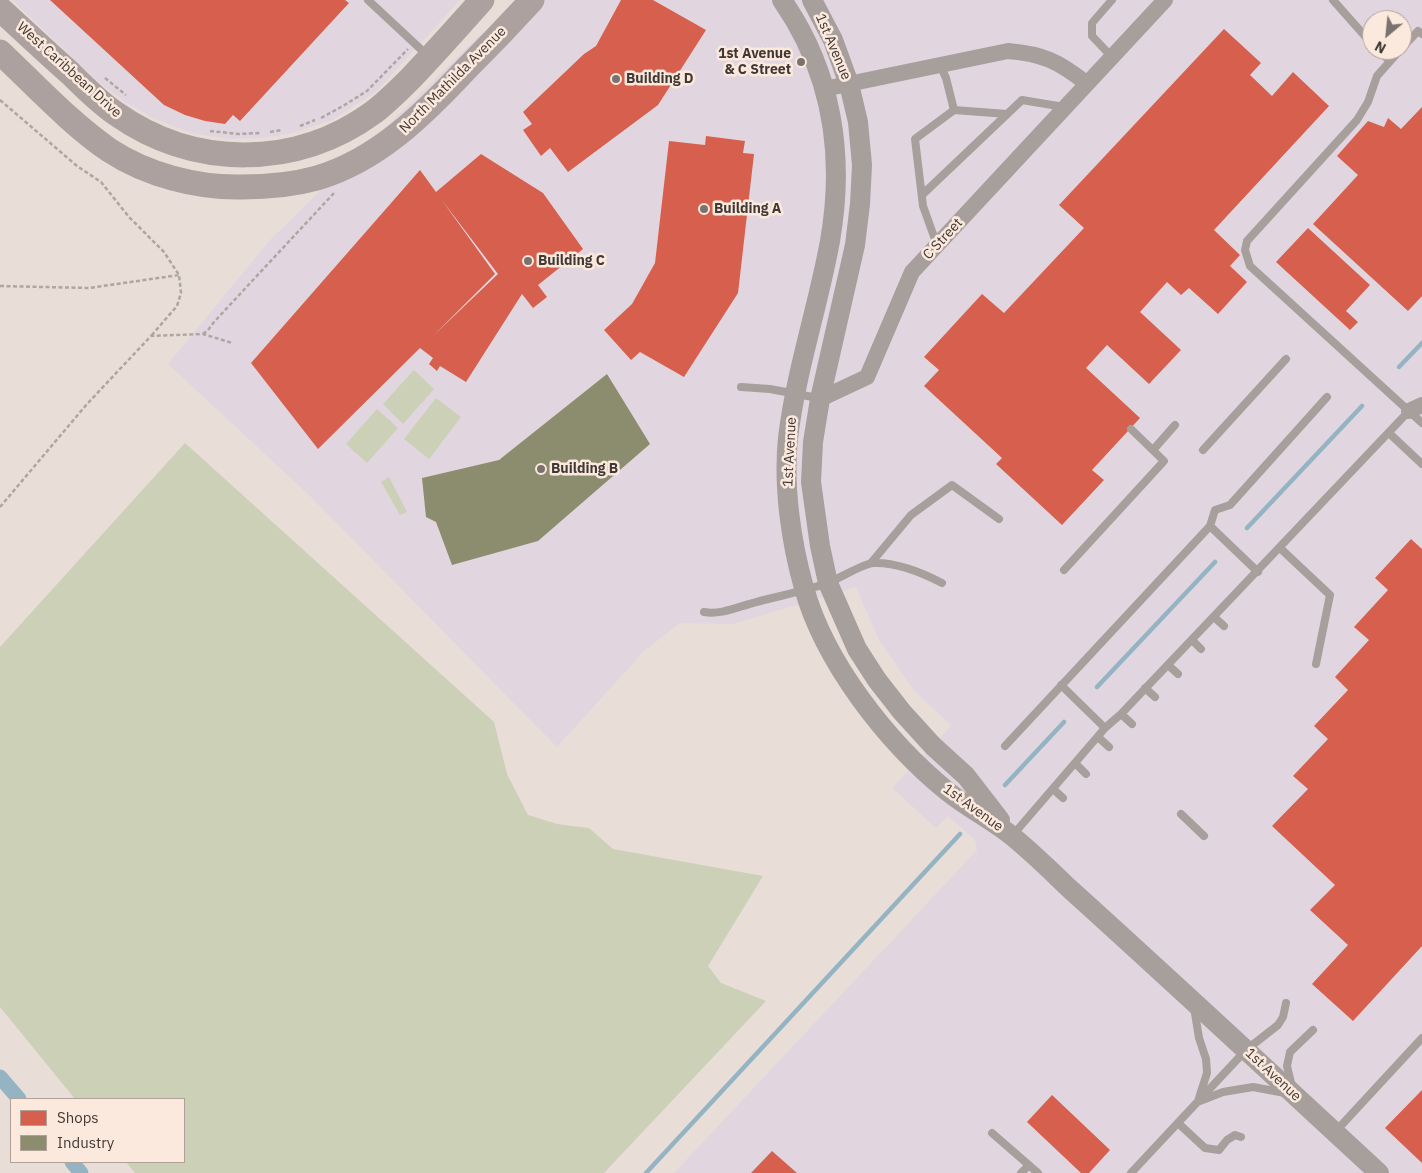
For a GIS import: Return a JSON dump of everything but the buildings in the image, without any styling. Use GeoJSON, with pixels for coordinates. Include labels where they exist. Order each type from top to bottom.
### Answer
{"type":"FeatureCollection","features":[{"type":"Feature","properties":{"kind":"main road"},"geometry":{"type":"LineString","coordinates":[[259,144],[284,152],[314,145],[358,123],[394,96],[422,50],[482,0]]}},
{"type":"Feature","properties":{"kind":"main road","name":"North Mathilda Avenue"},"geometry":{"type":"LineString","coordinates":[[0,52],[83,130],[110,150],[124,157],[166,176],[197,183],[227,187],[289,184],[318,178],[374,153],[399,134],[449,88],[532,0]]}},
{"type":"Feature","properties":{"kind":"main road","name":"West Caribbean Drive"},"geometry":{"type":"LineString","coordinates":[[0,9],[114,113],[139,129],[195,150],[227,155],[259,144]]}},
{"type":"Feature","properties":{"kind":"street","name":"1st Avenue"},"geometry":{"type":"LineString","coordinates":[[782,0],[808,42],[824,88],[833,126],[837,166],[830,241],[795,394],[788,440],[786,483],[795,551],[804,590],[835,660],[858,696],[916,763],[948,792],[1012,836],[1378,1173]]}},
{"type":"Feature","properties":{"kind":"street","name":"1st Avenue"},"geometry":{"type":"LineString","coordinates":[[812,0],[833,40],[849,84],[858,122],[862,165],[860,204],[854,245],[820,399],[813,442],[811,482],[820,546],[828,583],[857,649],[877,680],[902,712],[933,746],[966,776],[1012,836]]}},
{"type":"Feature","properties":{"kind":"street","name":"C Street"},"geometry":{"type":"LineString","coordinates":[[820,399],[867,377],[912,272],[1165,0]]}},
{"type":"Feature","properties":{"kind":"street"},"geometry":{"type":"LineString","coordinates":[[824,88],[1008,51],[1033,53],[1053,61],[1086,83]]}},
{"type":"Feature","properties":{"kind":"lane"},"geometry":{"type":"LineString","coordinates":[[368,0],[422,50]]}},
{"type":"Feature","properties":{"kind":"lane"},"geometry":{"type":"LineString","coordinates":[[1112,0],[1092,23],[1092,36],[1112,57]]}},
{"type":"Feature","properties":{"kind":"lane"},"geometry":{"type":"LineString","coordinates":[[1333,0],[1362,33]]}},
{"type":"Feature","properties":{"kind":"lane"},"geometry":{"type":"LineString","coordinates":[[1412,37],[1418,31],[1422,34]]}},
{"type":"Feature","properties":{"kind":"lane"},"geometry":{"type":"LineString","coordinates":[[1390,61],[1377,76],[1368,102],[1357,120],[1246,241],[1245,250],[1250,266],[1416,408],[1422,423]]}},
{"type":"Feature","properties":{"kind":"lane"},"geometry":{"type":"LineString","coordinates":[[940,65],[946,78],[954,110]]}},
{"type":"Feature","properties":{"kind":"lane"},"geometry":{"type":"LineString","coordinates":[[922,195],[1022,100],[1065,107]]}},
{"type":"Feature","properties":{"kind":"lane"},"geometry":{"type":"LineString","coordinates":[[937,245],[923,206],[915,139],[954,110],[1007,114]]}},
{"type":"Feature","properties":{"kind":"lane"},"geometry":{"type":"LineString","coordinates":[[1203,450],[1286,359]]}},
{"type":"Feature","properties":{"kind":"lane"},"geometry":{"type":"LineString","coordinates":[[741,386],[770,388],[820,399]]}},
{"type":"Feature","properties":{"kind":"lane"},"geometry":{"type":"LineString","coordinates":[[1005,746],[1210,526],[1216,510],[1230,505],[1327,397]]}},
{"type":"Feature","properties":{"kind":"lane"},"geometry":{"type":"LineString","coordinates":[[1012,836],[1105,728],[1121,714],[1258,572],[1389,433],[1416,408]]}},
{"type":"Feature","properties":{"kind":"lane"},"geometry":{"type":"LineString","coordinates":[[1153,450],[1175,425]]}},
{"type":"Feature","properties":{"kind":"lane"},"geometry":{"type":"LineString","coordinates":[[1064,570],[1164,461],[1131,429]]}},
{"type":"Feature","properties":{"kind":"lane"},"geometry":{"type":"LineString","coordinates":[[1389,433],[1422,464]]}},
{"type":"Feature","properties":{"kind":"lane"},"geometry":{"type":"LineString","coordinates":[[704,612],[719,613],[828,583],[871,563],[911,515],[952,485],[1000,519]]}},
{"type":"Feature","properties":{"kind":"lane"},"geometry":{"type":"LineString","coordinates":[[1210,526],[1258,572]]}},
{"type":"Feature","properties":{"kind":"lane"},"geometry":{"type":"LineString","coordinates":[[1280,548],[1330,595],[1316,664]]}},
{"type":"Feature","properties":{"kind":"lane"},"geometry":{"type":"LineString","coordinates":[[871,563],[921,572],[942,583]]}},
{"type":"Feature","properties":{"kind":"lane"},"geometry":{"type":"LineString","coordinates":[[1241,589],[1248,596]]}},
{"type":"Feature","properties":{"kind":"lane"},"geometry":{"type":"LineString","coordinates":[[1214,617],[1224,626]]}},
{"type":"Feature","properties":{"kind":"lane"},"geometry":{"type":"LineString","coordinates":[[1192,640],[1201,649]]}},
{"type":"Feature","properties":{"kind":"lane"},"geometry":{"type":"LineString","coordinates":[[1168,665],[1178,674]]}},
{"type":"Feature","properties":{"kind":"lane"},"geometry":{"type":"LineString","coordinates":[[1061,685],[1105,728]]}},
{"type":"Feature","properties":{"kind":"lane"},"geometry":{"type":"LineString","coordinates":[[1145,688],[1155,698]]}},
{"type":"Feature","properties":{"kind":"lane"},"geometry":{"type":"LineString","coordinates":[[1121,714],[1132,724]]}},
{"type":"Feature","properties":{"kind":"lane"},"geometry":{"type":"LineString","coordinates":[[1098,737],[1109,747]]}},
{"type":"Feature","properties":{"kind":"lane"},"geometry":{"type":"LineString","coordinates":[[1075,764],[1086,774]]}},
{"type":"Feature","properties":{"kind":"lane"},"geometry":{"type":"LineString","coordinates":[[1053,789],[1063,798]]}},
{"type":"Feature","properties":{"kind":"lane"},"geometry":{"type":"LineString","coordinates":[[1181,814],[1204,836]]}},
{"type":"Feature","properties":{"kind":"lane"},"geometry":{"type":"LineString","coordinates":[[1192,1000],[1199,1038],[1206,1059],[1207,1073],[1197,1102]]}},
{"type":"Feature","properties":{"kind":"lane"},"geometry":{"type":"LineString","coordinates":[[1131,1173],[1246,1050],[1278,1025],[1286,1004]]}},
{"type":"Feature","properties":{"kind":"lane"},"geometry":{"type":"LineString","coordinates":[[1197,1102],[1223,1092],[1253,1087],[1295,1096],[1287,1066],[1290,1052],[1313,1030]]}},
{"type":"Feature","properties":{"kind":"lane"},"geometry":{"type":"LineString","coordinates":[[1335,1133],[1422,1038]]}},
{"type":"Feature","properties":{"kind":"lane"},"geometry":{"type":"LineString","coordinates":[[1178,1123],[1206,1148],[1219,1150],[1227,1140],[1235,1135],[1241,1137]]}},
{"type":"Feature","properties":{"kind":"lane"},"geometry":{"type":"LineString","coordinates":[[992,1133],[1038,1173]]}},
{"type":"Feature","properties":{"kind":"lane"},"geometry":{"type":"LineString","coordinates":[[1021,1173],[1029,1165]]}},
{"type":"Feature","properties":{"kind":"path"},"geometry":{"type":"LineString","coordinates":[[296,127],[319,119],[343,106],[422,50]]}},
{"type":"Feature","properties":{"kind":"path"},"geometry":{"type":"LineString","coordinates":[[104,77],[127,96]]}},
{"type":"Feature","properties":{"kind":"path"},"geometry":{"type":"LineString","coordinates":[[0,100],[77,166],[100,182],[129,217],[164,252],[179,276],[181,293],[178,306],[87,404],[0,507]]}},
{"type":"Feature","properties":{"kind":"path"},"geometry":{"type":"LineString","coordinates":[[269,132],[287,129]]}},
{"type":"Feature","properties":{"kind":"path"},"geometry":{"type":"LineString","coordinates":[[204,130],[239,134],[259,144]]}},
{"type":"Feature","properties":{"kind":"path"},"geometry":{"type":"LineString","coordinates":[[203,334],[336,190]]}},
{"type":"Feature","properties":{"kind":"path"},"geometry":{"type":"LineString","coordinates":[[0,286],[89,288],[179,276]]}},
{"type":"Feature","properties":{"kind":"path"},"geometry":{"type":"LineString","coordinates":[[152,336],[203,334],[232,343]]}},
{"type":"Feature","properties":{"kind":"shaded area"},"geometry":{"type":"Polygon","coordinates":[[[12,0],[460,0],[377,91],[332,120],[293,133],[263,138],[228,139],[191,133],[155,119],[125,102],[96,80],[12,0]]]}},
{"type":"Feature","properties":{"kind":"shaded area"},"geometry":{"type":"Polygon","coordinates":[[[516,0],[1422,0],[1422,1173],[674,1173],[977,850],[975,840],[948,816],[936,828],[892,788],[951,726],[913,689],[879,640],[856,587],[733,624],[680,623],[644,651],[557,747],[310,496],[168,364],[270,240],[516,0]]]}},
{"type":"Feature","properties":{"kind":"green space"},"geometry":{"type":"Polygon","coordinates":[[[414,370],[434,389],[403,424],[383,404],[414,370]]]}},
{"type":"Feature","properties":{"kind":"green space"},"geometry":{"type":"Polygon","coordinates":[[[436,398],[461,417],[429,459],[404,439],[436,398]]]}},
{"type":"Feature","properties":{"kind":"green space"},"geometry":{"type":"Polygon","coordinates":[[[377,409],[398,428],[367,463],[346,444],[377,409]]]}},
{"type":"Feature","properties":{"kind":"green space"},"geometry":{"type":"Polygon","coordinates":[[[185,443],[494,722],[507,774],[528,815],[557,824],[589,828],[613,849],[763,876],[708,966],[721,983],[766,1001],[604,1173],[135,1173],[127,1163],[185,1163],[185,1098],[74,1098],[0,1007],[0,647],[185,443]]]}},
{"type":"Feature","properties":{"kind":"green space"},"geometry":{"type":"Polygon","coordinates":[[[389,477],[407,512],[400,515],[381,482],[389,477]]]}},
{"type":"Feature","properties":{"kind":"waterway"},"geometry":{"type":"LineString","coordinates":[[1399,367],[1422,343]]}},
{"type":"Feature","properties":{"kind":"waterway"},"geometry":{"type":"LineString","coordinates":[[1247,528],[1362,406]]}},
{"type":"Feature","properties":{"kind":"waterway"},"geometry":{"type":"LineString","coordinates":[[1097,687],[1215,562]]}},
{"type":"Feature","properties":{"kind":"waterway"},"geometry":{"type":"LineString","coordinates":[[1005,785],[1064,722]]}},
{"type":"Feature","properties":{"kind":"waterway"},"geometry":{"type":"LineString","coordinates":[[646,1173],[960,834]]}},
{"type":"Feature","properties":{"kind":"waterway"},"geometry":{"type":"LineString","coordinates":[[0,1077],[18,1098]]}},
{"type":"Feature","properties":{"kind":"waterway"},"geometry":{"type":"LineString","coordinates":[[73,1163],[81,1173]]}},
{"type":"Feature","properties":{"kind":"place","name":"1st Avenue & C Street"},"geometry":{"type":"Point","coordinates":[801,62]}},
{"type":"Feature","properties":{"kind":"place","name":"Building D"},"geometry":{"type":"Point","coordinates":[616,79]}},
{"type":"Feature","properties":{"kind":"place","name":"Building A"},"geometry":{"type":"Point","coordinates":[704,209]}},
{"type":"Feature","properties":{"kind":"place","name":"Building C"},"geometry":{"type":"Point","coordinates":[528,261]}},
{"type":"Feature","properties":{"kind":"place","name":"Building B"},"geometry":{"type":"Point","coordinates":[541,469]}}]}
